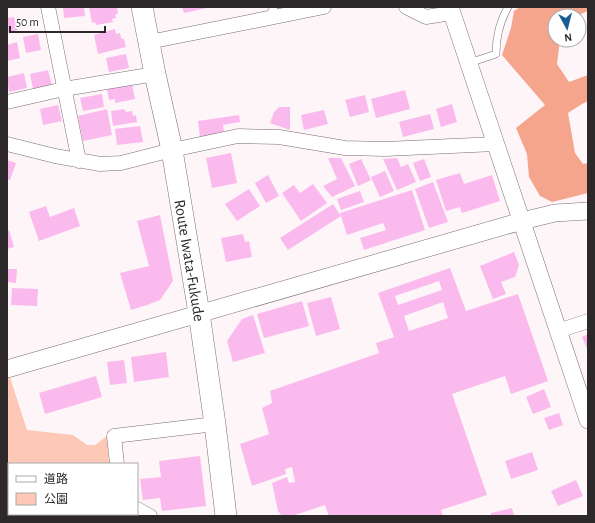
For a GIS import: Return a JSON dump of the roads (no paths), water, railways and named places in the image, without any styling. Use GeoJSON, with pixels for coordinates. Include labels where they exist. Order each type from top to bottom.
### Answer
{"type":"FeatureCollection","features":[{"type":"Feature","properties":{"kind":"main road","name":"Route Iwata-Fukude"},"geometry":{"type":"LineString","coordinates":[[142,7],[154,74],[172,150],[199,313],[215,424],[226,516]]}},
{"type":"Feature","properties":{"kind":"street"},"geometry":{"type":"LineString","coordinates":[[48,7],[79,161]]}},
{"type":"Feature","properties":{"kind":"street"},"geometry":{"type":"LineString","coordinates":[[149,42],[271,12],[324,7]]}},
{"type":"Feature","properties":{"kind":"street"},"geometry":{"type":"LineString","coordinates":[[406,7],[426,17],[451,10],[588,420]]}},
{"type":"Feature","properties":{"kind":"street"},"geometry":{"type":"LineString","coordinates":[[7,102],[154,74]]}},
{"type":"Feature","properties":{"kind":"street"},"geometry":{"type":"LineString","coordinates":[[7,144],[79,161],[100,164],[121,163],[238,136],[279,137],[345,148],[385,149],[496,144]]}},
{"type":"Feature","properties":{"kind":"street"},"geometry":{"type":"LineString","coordinates":[[12,367],[522,221],[556,213],[588,211]]}},
{"type":"Feature","properties":{"kind":"street"},"geometry":{"type":"LineString","coordinates":[[558,331],[588,321]]}},
{"type":"Feature","properties":{"kind":"street"},"geometry":{"type":"LineString","coordinates":[[117,463],[114,436],[215,424]]}},
{"type":"Feature","properties":{"kind":"street"},"geometry":{"type":"LineString","coordinates":[[138,509],[150,516]]}},
{"type":"Feature","properties":{"kind":"lane"},"geometry":{"type":"LineString","coordinates":[[469,63],[496,54],[496,40],[508,7]]}}]}
